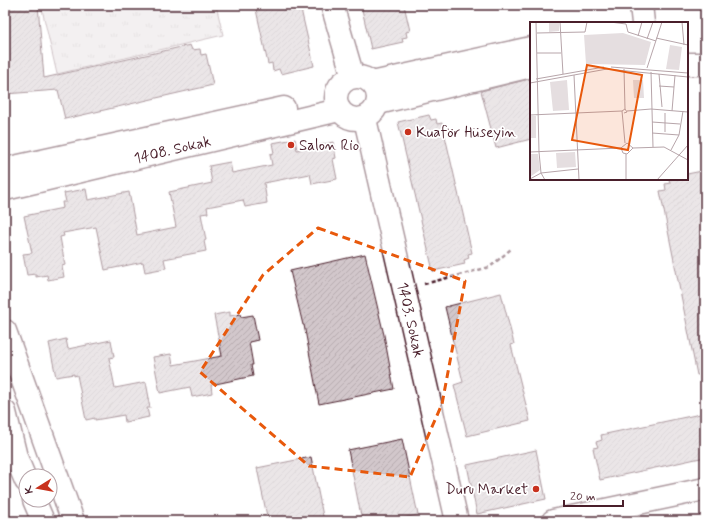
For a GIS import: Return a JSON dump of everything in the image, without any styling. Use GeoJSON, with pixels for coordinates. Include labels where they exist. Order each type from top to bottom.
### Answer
{"type":"FeatureCollection","features":[{"type":"Feature","properties":{"kind":"street","name":"1403. Sokak"},"geometry":{"type":"LineString","coordinates":[[332,5],[367,95],[404,289],[457,521]]}},
{"type":"Feature","properties":{"kind":"street"},"geometry":{"type":"LineString","coordinates":[[641,5],[642,22]]}},
{"type":"Feature","properties":{"kind":"street"},"geometry":{"type":"LineString","coordinates":[[367,95],[530,48]]}},
{"type":"Feature","properties":{"kind":"street"},"geometry":{"type":"LineString","coordinates":[[367,95],[358,120],[344,116],[338,104],[337,90],[346,80],[367,95],[530,66]]}},
{"type":"Feature","properties":{"kind":"street","name":"1408. Sokak"},"geometry":{"type":"LineString","coordinates":[[5,169],[338,104]]}},
{"type":"Feature","properties":{"kind":"street","name":"1408. Sokak"},"geometry":{"type":"LineString","coordinates":[[5,189],[338,104]]}},
{"type":"Feature","properties":{"kind":"street"},"geometry":{"type":"LineString","coordinates":[[5,331],[74,521]]}},
{"type":"Feature","properties":{"kind":"street"},"geometry":{"type":"LineString","coordinates":[[5,412],[16,457],[21,468]]}},
{"type":"Feature","properties":{"kind":"street"},"geometry":{"type":"LineString","coordinates":[[553,521],[705,489]]}},
{"type":"Feature","properties":{"kind":"street"},"geometry":{"type":"LineString","coordinates":[[37,508],[43,521]]}},
{"type":"Feature","properties":{"kind":"path"},"geometry":{"type":"LineString","coordinates":[[404,289],[490,267],[511,249]]}},
{"type":"Feature","properties":{"kind":"highlighted area"},"geometry":{"type":"Polygon","coordinates":[[[318,228],[465,281],[442,404],[410,477],[309,466],[200,372],[263,275],[318,228]]]}},
{"type":"Feature","properties":{"kind":"green space"},"geometry":{"type":"Polygon","coordinates":[[[41,5],[216,5],[223,35],[57,74],[41,5]]]}},
{"type":"Feature","properties":{"kind":"building"},"geometry":{"type":"Polygon","coordinates":[[[5,5],[38,5],[44,78],[190,45],[192,50],[200,49],[201,55],[206,54],[213,85],[65,119],[58,90],[5,94],[5,5]]]}},
{"type":"Feature","properties":{"kind":"building"},"geometry":{"type":"Polygon","coordinates":[[[255,5],[300,5],[314,66],[281,74],[279,69],[273,71],[272,63],[268,64],[255,5]]]}},
{"type":"Feature","properties":{"kind":"building"},"geometry":{"type":"Polygon","coordinates":[[[361,5],[404,5],[410,31],[406,32],[407,37],[402,38],[403,42],[371,49],[361,5]]]}},
{"type":"Feature","properties":{"kind":"building"},"geometry":{"type":"Polygon","coordinates":[[[529,79],[530,139],[496,148],[481,91],[529,79]]]}},
{"type":"Feature","properties":{"kind":"building"},"geometry":{"type":"Polygon","coordinates":[[[429,115],[431,120],[436,119],[437,124],[442,123],[472,253],[468,254],[469,258],[464,260],[465,264],[433,271],[398,122],[429,115]]]}},
{"type":"Feature","properties":{"kind":"building"},"geometry":{"type":"Polygon","coordinates":[[[295,139],[297,150],[333,142],[336,158],[333,159],[337,179],[312,184],[310,174],[264,183],[267,203],[245,207],[243,200],[207,207],[208,213],[201,214],[206,240],[204,241],[206,251],[164,259],[166,268],[145,272],[143,262],[105,270],[96,227],[63,233],[64,236],[60,237],[65,265],[62,266],[64,277],[48,280],[47,275],[36,277],[36,274],[27,275],[23,254],[32,253],[24,216],[63,208],[62,202],[66,202],[64,193],[86,189],[88,200],[129,192],[137,235],[176,227],[169,192],[212,183],[209,166],[230,162],[232,173],[272,165],[270,154],[274,153],[272,143],[295,139]]]}},
{"type":"Feature","properties":{"kind":"building"},"geometry":{"type":"Polygon","coordinates":[[[702,171],[705,186],[705,374],[697,375],[660,191],[666,190],[665,184],[670,183],[669,180],[688,180],[688,174],[702,171]]]}},
{"type":"Feature","properties":{"kind":"building"},"geometry":{"type":"Polygon","coordinates":[[[365,254],[384,335],[394,389],[319,404],[304,325],[290,271],[365,254]]]}},
{"type":"Feature","properties":{"kind":"building"},"geometry":{"type":"Polygon","coordinates":[[[501,293],[514,344],[511,345],[530,421],[467,436],[454,385],[463,382],[445,307],[501,293]]]}},
{"type":"Feature","properties":{"kind":"building"},"geometry":{"type":"Polygon","coordinates":[[[230,312],[230,316],[240,314],[241,317],[253,315],[258,340],[249,342],[253,365],[251,365],[253,376],[211,385],[212,393],[192,397],[190,387],[160,393],[153,357],[171,354],[173,365],[222,356],[214,315],[230,312]]]}},
{"type":"Feature","properties":{"kind":"building"},"geometry":{"type":"Polygon","coordinates":[[[66,339],[68,349],[111,340],[114,357],[109,358],[115,388],[146,382],[150,408],[147,408],[149,417],[125,422],[124,415],[86,420],[77,375],[74,376],[74,374],[56,377],[49,343],[66,339]]]}},
{"type":"Feature","properties":{"kind":"building"},"geometry":{"type":"Polygon","coordinates":[[[705,413],[705,457],[600,480],[593,448],[598,447],[596,442],[602,440],[601,435],[705,413]]]}},
{"type":"Feature","properties":{"kind":"building"},"geometry":{"type":"Polygon","coordinates":[[[402,439],[418,515],[386,521],[362,521],[348,450],[402,439]]]}},
{"type":"Feature","properties":{"kind":"building"},"geometry":{"type":"Polygon","coordinates":[[[536,450],[546,499],[477,514],[467,465],[536,450]]]}},
{"type":"Feature","properties":{"kind":"building"},"geometry":{"type":"Polygon","coordinates":[[[311,457],[324,521],[268,521],[257,468],[311,457]]]}},
{"type":"Feature","properties":{"kind":"place","name":"Kuaför Hüseyin"},"geometry":{"type":"Point","coordinates":[408,132]}},
{"type":"Feature","properties":{"kind":"place","name":"Salon Rio"},"geometry":{"type":"Point","coordinates":[291,145]}},
{"type":"Feature","properties":{"kind":"place","name":"Duru Market"},"geometry":{"type":"Point","coordinates":[536,489]}}]}
